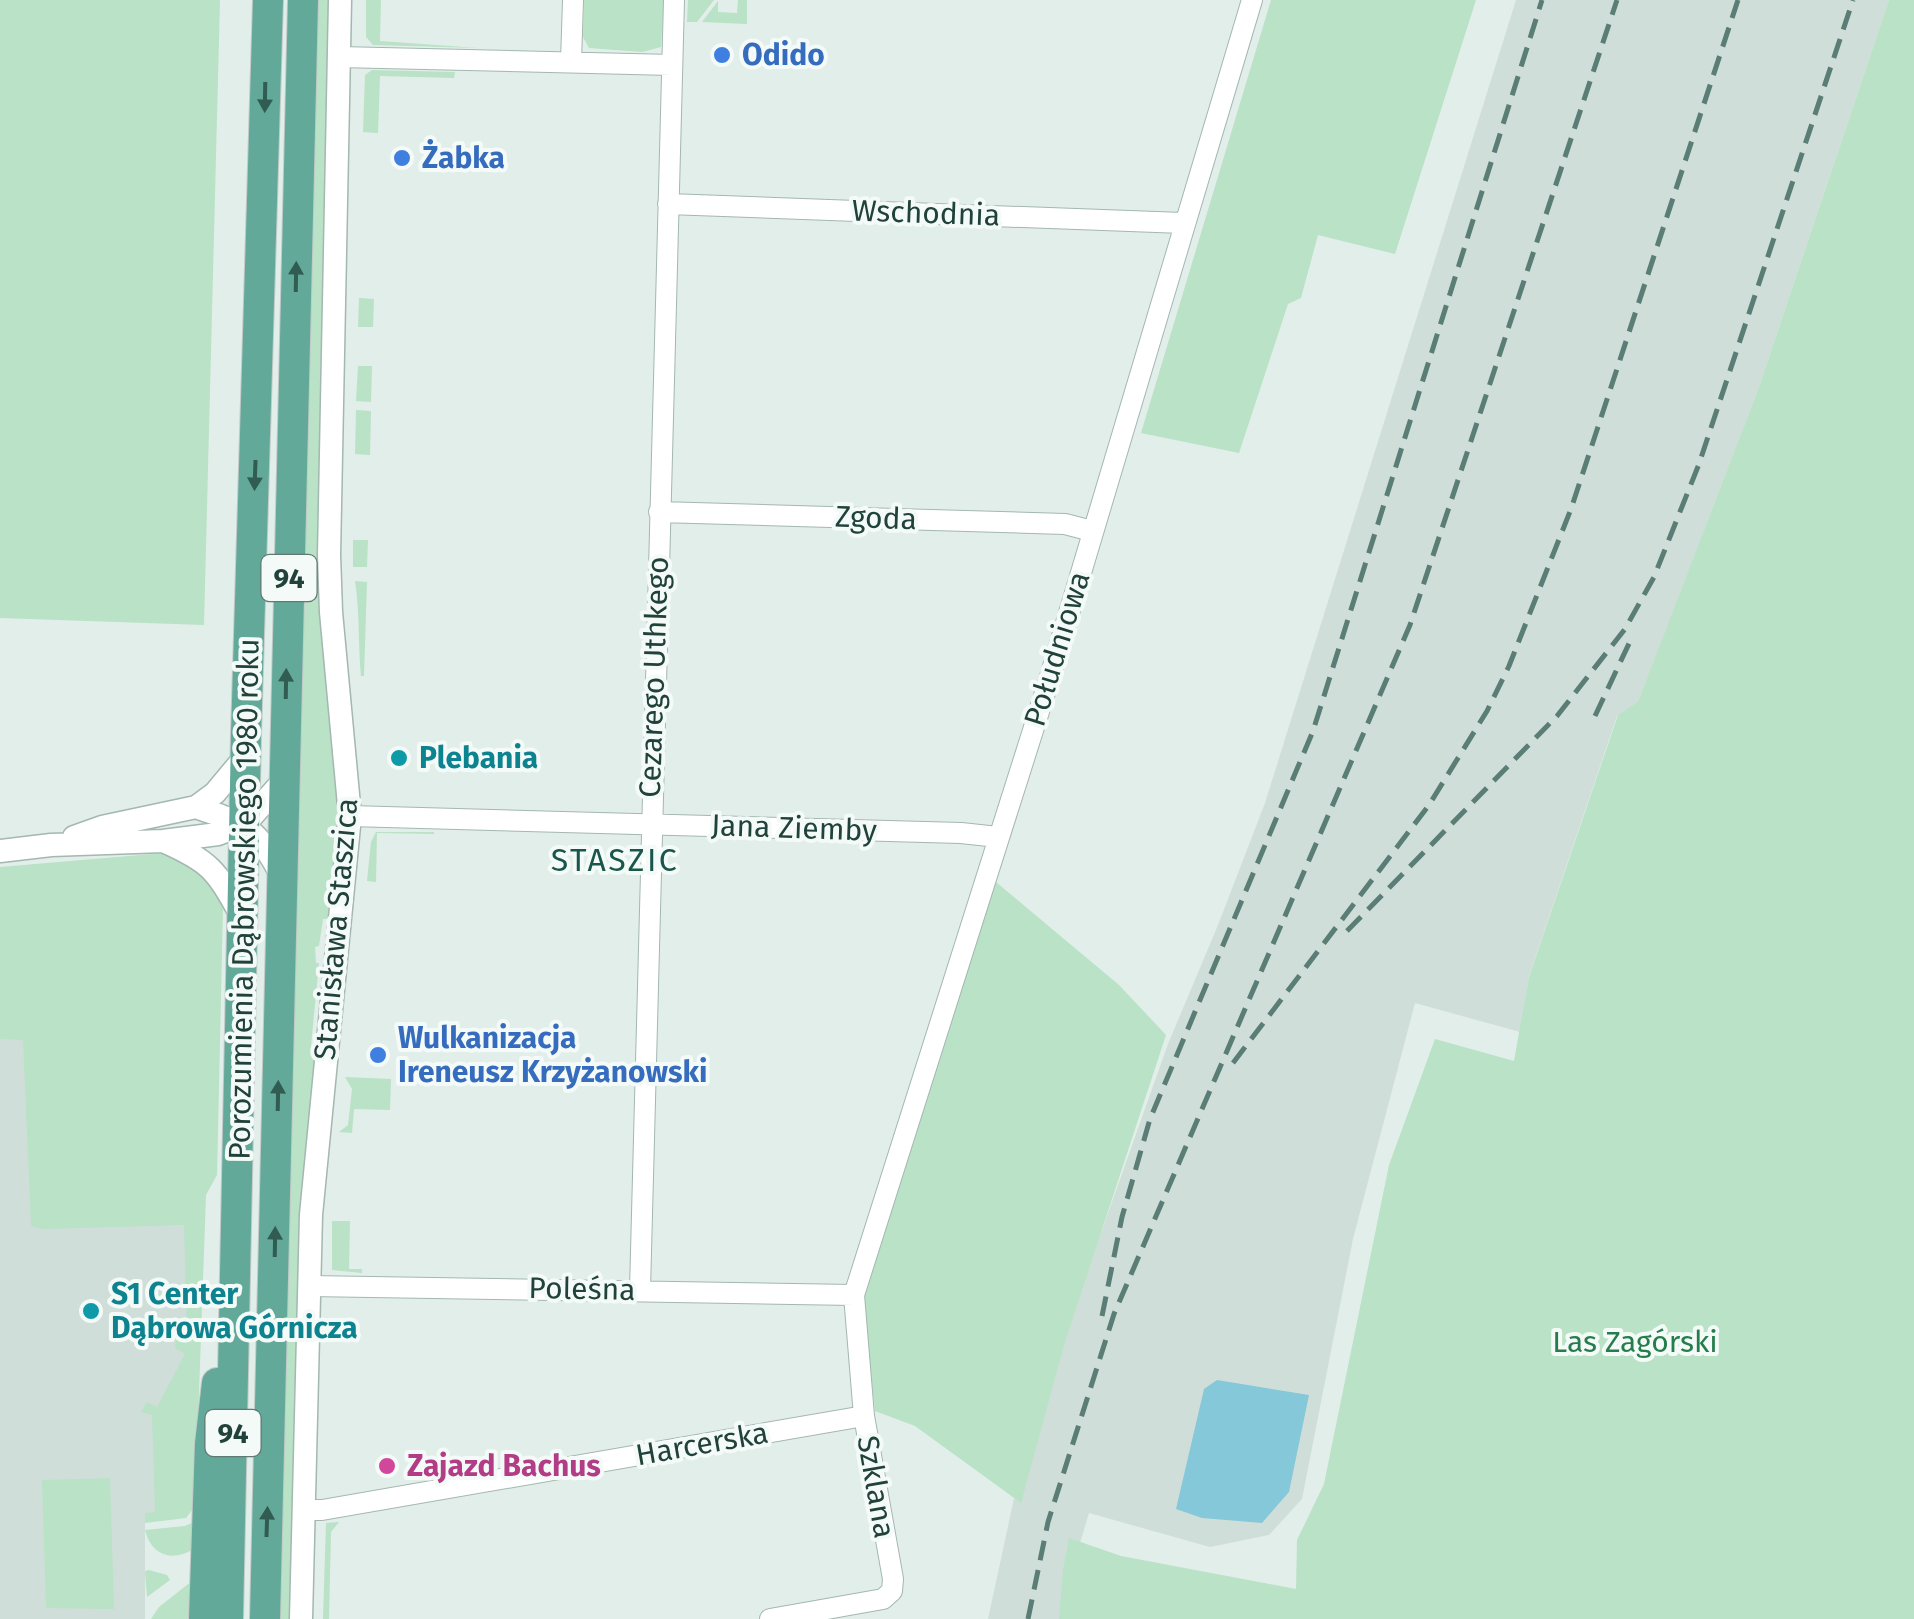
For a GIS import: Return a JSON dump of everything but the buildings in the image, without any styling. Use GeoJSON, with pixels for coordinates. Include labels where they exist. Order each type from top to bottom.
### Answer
{"type":"FeatureCollection","features":[{"type":"Feature","properties":{"kind":"main road","name":"Porozumienia Dąbrowskiego 1980 roku"},"geometry":{"type":"LineString","coordinates":[[228,1619],[245,757],[268,0]]}},
{"type":"Feature","properties":{"kind":"main road","name":"Porozumienia Dąbrowskiego 1980 roku"},"geometry":{"type":"LineString","coordinates":[[264,1619],[304,0]]}},
{"type":"Feature","properties":{"kind":"main road"},"geometry":{"type":"LineString","coordinates":[[204,1619],[213,1410],[236,1277]]}},
{"type":"Feature","properties":{"kind":"street","name":"Stanisława Staszica"},"geometry":{"type":"LineString","coordinates":[[301,1619],[309,1286],[318,1132],[350,816],[329,565],[340,0]]}},
{"type":"Feature","properties":{"kind":"street"},"geometry":{"type":"LineString","coordinates":[[571,62],[572,0]]}},
{"type":"Feature","properties":{"kind":"street","name":"Cezarego Uthkego"},"geometry":{"type":"LineString","coordinates":[[640,1290],[674,0]]}},
{"type":"Feature","properties":{"kind":"street","name":"Południowa"},"geometry":{"type":"LineString","coordinates":[[854,1295],[998,837],[1252,0]]}},
{"type":"Feature","properties":{"kind":"street"},"geometry":{"type":"LineString","coordinates":[[339,57],[672,65]]}},
{"type":"Feature","properties":{"kind":"street","name":"Wschodnia"},"geometry":{"type":"LineString","coordinates":[[668,204],[1183,223]]}},
{"type":"Feature","properties":{"kind":"street","name":"Zgoda"},"geometry":{"type":"LineString","coordinates":[[659,512],[1065,524],[1092,531]]}},
{"type":"Feature","properties":{"kind":"street"},"geometry":{"type":"LineString","coordinates":[[51,845],[102,827],[196,807],[215,793],[245,757]]}},
{"type":"Feature","properties":{"kind":"street"},"geometry":{"type":"LineString","coordinates":[[0,851],[218,834],[245,824],[283,781]]}},
{"type":"Feature","properties":{"kind":"street"},"geometry":{"type":"LineString","coordinates":[[196,807],[245,824],[264,845],[283,878]]}},
{"type":"Feature","properties":{"kind":"street","name":"Jana Ziemby"},"geometry":{"type":"LineString","coordinates":[[350,816],[961,832],[998,837]]}},
{"type":"Feature","properties":{"kind":"street"},"geometry":{"type":"LineString","coordinates":[[163,841],[190,853],[217,872],[244,921]]}},
{"type":"Feature","properties":{"kind":"street","name":"Poleśna"},"geometry":{"type":"LineString","coordinates":[[309,1286],[854,1295]]}},
{"type":"Feature","properties":{"kind":"street","name":"Szklana"},"geometry":{"type":"LineString","coordinates":[[770,1619],[808,1616],[883,1598],[892,1592],[893,1579],[864,1416],[854,1295]]}},
{"type":"Feature","properties":{"kind":"street","name":"Harcerska"},"geometry":{"type":"LineString","coordinates":[[303,1510],[864,1416]]}},
{"type":"Feature","properties":{"kind":"shaded area"},"geometry":{"type":"Polygon","coordinates":[[[1516,0],[1889,0],[1759,387],[1638,703],[1617,716],[1529,976],[1520,1032],[1415,1003],[1353,1239],[1302,1499],[1269,1535],[1210,1547],[1089,1513],[1062,1619],[988,1619],[1016,1489],[1059,1351],[1168,1044],[1265,803],[1516,0]]]}},
{"type":"Feature","properties":{"kind":"shaded area"},"geometry":{"type":"Polygon","coordinates":[[[0,1039],[40,1039],[193,1217],[184,1479],[162,1517],[145,1519],[145,1619],[0,1619],[0,1039]]]}},
{"type":"Feature","properties":{"kind":"green space"},"geometry":{"type":"Polygon","coordinates":[[[0,0],[220,0],[204,625],[0,618],[0,0]]]}},
{"type":"Feature","properties":{"kind":"green space"},"geometry":{"type":"Polygon","coordinates":[[[316,0],[331,0],[318,577],[339,797],[330,919],[323,919],[319,946],[315,947],[319,963],[311,1046],[317,1048],[291,1619],[276,1619],[316,0]]]}},
{"type":"Feature","properties":{"kind":"green space"},"geometry":{"type":"Polygon","coordinates":[[[366,0],[381,0],[380,41],[478,48],[373,45],[366,37],[366,0]]]}},
{"type":"Feature","properties":{"kind":"green space"},"geometry":{"type":"Polygon","coordinates":[[[584,0],[664,0],[661,47],[642,52],[589,48],[583,37],[584,0]]]}},
{"type":"Feature","properties":{"kind":"green space"},"geometry":{"type":"Polygon","coordinates":[[[688,0],[714,0],[697,22],[687,22],[688,0]]]}},
{"type":"Feature","properties":{"kind":"green space"},"geometry":{"type":"Polygon","coordinates":[[[738,0],[747,0],[747,24],[702,22],[718,1],[718,12],[737,13],[738,0]]]}},
{"type":"Feature","properties":{"kind":"green space"},"geometry":{"type":"Polygon","coordinates":[[[1271,0],[1476,0],[1395,254],[1318,235],[1301,298],[1288,304],[1239,453],[1141,433],[1271,0]]]}},
{"type":"Feature","properties":{"kind":"green space","name":"Las Zagórski"},"geometry":{"type":"Polygon","coordinates":[[[1889,0],[1914,0],[1914,1619],[1059,1619],[1069,1538],[1121,1556],[1296,1589],[1297,1540],[1324,1484],[1389,1165],[1435,1039],[1514,1061],[1529,977],[1618,715],[1638,702],[1759,387],[1889,0]]]}},
{"type":"Feature","properties":{"kind":"green space"},"geometry":{"type":"Polygon","coordinates":[[[372,70],[455,72],[454,78],[380,76],[378,133],[363,132],[365,75],[372,70]]]}},
{"type":"Feature","properties":{"kind":"green space"},"geometry":{"type":"Polygon","coordinates":[[[359,298],[374,299],[373,327],[358,327],[359,298]]]}},
{"type":"Feature","properties":{"kind":"green space"},"geometry":{"type":"Polygon","coordinates":[[[358,366],[372,366],[371,402],[356,401],[358,366]]]}},
{"type":"Feature","properties":{"kind":"green space"},"geometry":{"type":"Polygon","coordinates":[[[356,410],[371,411],[370,455],[355,454],[356,410]]]}},
{"type":"Feature","properties":{"kind":"green space"},"geometry":{"type":"Polygon","coordinates":[[[353,540],[368,540],[367,567],[353,567],[353,540]]]}},
{"type":"Feature","properties":{"kind":"green space"},"geometry":{"type":"Polygon","coordinates":[[[355,581],[367,582],[364,676],[361,676],[355,581]]]}},
{"type":"Feature","properties":{"kind":"green space"},"geometry":{"type":"Polygon","coordinates":[[[376,832],[434,834],[377,833],[376,882],[367,881],[371,842],[376,832]]]}},
{"type":"Feature","properties":{"kind":"green space"},"geometry":{"type":"Polygon","coordinates":[[[164,853],[194,865],[209,877],[223,907],[217,1175],[206,1195],[195,1506],[186,1518],[145,1523],[145,1513],[155,1512],[152,1415],[141,1412],[147,1402],[157,1407],[185,1354],[175,1348],[176,1339],[187,1338],[184,1225],[42,1229],[31,1226],[23,1040],[0,1039],[0,867],[164,853]]]}},
{"type":"Feature","properties":{"kind":"green space"},"geometry":{"type":"Polygon","coordinates":[[[990,877],[1119,985],[1166,1035],[1064,1345],[1021,1503],[915,1426],[875,1411],[863,1299],[990,877]]]}},
{"type":"Feature","properties":{"kind":"green space"},"geometry":{"type":"Polygon","coordinates":[[[345,1077],[391,1079],[390,1110],[354,1109],[352,1133],[339,1132],[348,1125],[352,1089],[345,1077]]]}},
{"type":"Feature","properties":{"kind":"green space"},"geometry":{"type":"Polygon","coordinates":[[[332,1221],[350,1221],[349,1269],[362,1269],[362,1273],[332,1270],[332,1221]]]}},
{"type":"Feature","properties":{"kind":"green space"},"geometry":{"type":"Polygon","coordinates":[[[110,1478],[114,1609],[46,1608],[42,1480],[110,1478]]]}},
{"type":"Feature","properties":{"kind":"green space"},"geometry":{"type":"Polygon","coordinates":[[[194,1522],[192,1550],[184,1554],[163,1554],[152,1545],[145,1530],[185,1526],[194,1522]]]}},
{"type":"Feature","properties":{"kind":"green space"},"geometry":{"type":"Polygon","coordinates":[[[339,1522],[331,1532],[329,1619],[323,1619],[326,1523],[339,1522]]]}},
{"type":"Feature","properties":{"kind":"green space"},"geometry":{"type":"Polygon","coordinates":[[[145,1571],[167,1575],[170,1580],[147,1597],[145,1571]]]}},
{"type":"Feature","properties":{"kind":"green space"},"geometry":{"type":"Polygon","coordinates":[[[192,1581],[195,1619],[151,1619],[159,1607],[192,1581]]]}},
{"type":"Feature","properties":{"kind":"water"},"geometry":{"type":"Polygon","coordinates":[[[1217,1380],[1309,1395],[1289,1492],[1262,1523],[1202,1518],[1176,1509],[1204,1389],[1217,1380]]]}},
{"type":"Feature","properties":{"kind":"railway"},"geometry":{"type":"LineString","coordinates":[[1102,1316],[1122,1217],[1150,1119],[1313,731],[1542,0]]}},
{"type":"Feature","properties":{"kind":"railway"},"geometry":{"type":"LineString","coordinates":[[1028,1619],[1048,1522],[1114,1314],[1410,625],[1617,0]]}},
{"type":"Feature","properties":{"kind":"railway"},"geometry":{"type":"LineString","coordinates":[[1233,1063],[1429,805],[1487,711],[1509,666],[1571,509],[1738,0]]}},
{"type":"Feature","properties":{"kind":"railway"},"geometry":{"type":"LineString","coordinates":[[1347,931],[1557,716],[1625,629],[1654,577],[1699,464],[1853,0]]}},
{"type":"Feature","properties":{"kind":"railway"},"geometry":{"type":"LineString","coordinates":[[1595,716],[1633,635]]}},
{"type":"Feature","properties":{"kind":"place","name":"Odido"},"geometry":{"type":"Point","coordinates":[722,55]}},
{"type":"Feature","properties":{"kind":"place","name":"Żabka"},"geometry":{"type":"Point","coordinates":[402,158]}},
{"type":"Feature","properties":{"kind":"place","name":"Plebania"},"geometry":{"type":"Point","coordinates":[399,758]}},
{"type":"Feature","properties":{"kind":"place","name":"Wulkanizacja Ireneusz Krzyżanowski"},"geometry":{"type":"Point","coordinates":[378,1055]}},
{"type":"Feature","properties":{"kind":"place","name":"S1 Center Dąbrowa Górnicza"},"geometry":{"type":"Point","coordinates":[91,1311]}},
{"type":"Feature","properties":{"kind":"place","name":"Zajazd Bachus"},"geometry":{"type":"Point","coordinates":[387,1466]}},
{"type":"Feature","properties":{"kind":"district","name":"STASZIC"},"geometry":{"type":"Point","coordinates":[615,860]}}]}
